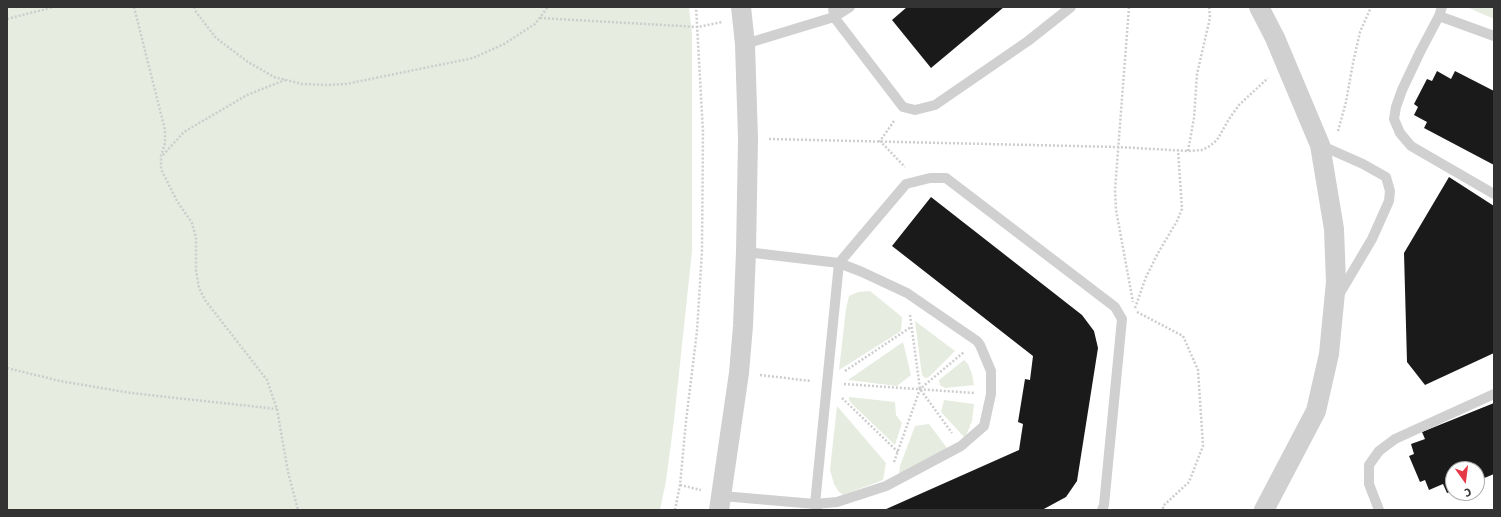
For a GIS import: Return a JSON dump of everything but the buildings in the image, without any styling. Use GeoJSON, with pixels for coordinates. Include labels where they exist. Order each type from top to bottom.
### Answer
{"type":"FeatureCollection","features":[{"type":"Feature","properties":{"kind":"street"},"geometry":{"type":"LineString","coordinates":[[721,503],[739,373],[743,326],[746,252],[748,139],[745,44],[741,7]]}},
{"type":"Feature","properties":{"kind":"street"},"geometry":{"type":"LineString","coordinates":[[1260,7],[1285,63],[1328,148],[1336,282],[1329,354],[1316,411],[1264,510]]}},
{"type":"Feature","properties":{"kind":"lane"},"geometry":{"type":"LineString","coordinates":[[745,44],[850,7]]}},
{"type":"Feature","properties":{"kind":"lane"},"geometry":{"type":"LineString","coordinates":[[834,12],[902,107],[915,110],[935,104],[1028,41],[1071,7]]}},
{"type":"Feature","properties":{"kind":"lane"},"geometry":{"type":"LineString","coordinates":[[1494,36],[1441,11],[1402,90],[1396,107],[1394,119],[1400,133],[1411,146],[1494,194]]}},
{"type":"Feature","properties":{"kind":"lane"},"geometry":{"type":"LineString","coordinates":[[1328,148],[1363,164],[1386,177],[1390,191],[1389,201],[1372,239],[1335,302]]}},
{"type":"Feature","properties":{"kind":"lane"},"geometry":{"type":"LineString","coordinates":[[816,507],[826,383],[839,263],[906,184],[930,178],[946,178],[1114,307],[1122,319],[1104,505],[1102,510]]}},
{"type":"Feature","properties":{"kind":"lane"},"geometry":{"type":"LineString","coordinates":[[721,503],[816,507],[886,486],[962,446],[984,426],[991,394],[991,371],[977,341],[907,293],[839,263],[746,252]]}},
{"type":"Feature","properties":{"kind":"lane"},"geometry":{"type":"LineString","coordinates":[[1379,510],[1369,484],[1368,465],[1379,450],[1395,439],[1494,394]]}},
{"type":"Feature","properties":{"kind":"path"},"geometry":{"type":"LineString","coordinates":[[7,19],[54,7]]}},
{"type":"Feature","properties":{"kind":"path"},"geometry":{"type":"LineString","coordinates":[[134,7],[166,130],[165,143],[161,156],[161,169],[177,201],[192,223],[196,238],[196,270],[199,288],[210,306],[267,380],[277,409],[288,472],[298,510]]}},
{"type":"Feature","properties":{"kind":"path"},"geometry":{"type":"LineString","coordinates":[[194,7],[196,12],[216,38],[248,62],[274,77],[302,84],[346,84],[473,58],[504,44],[535,24],[548,7]]}},
{"type":"Feature","properties":{"kind":"path"},"geometry":{"type":"LineString","coordinates":[[675,510],[680,484],[697,331],[702,251],[703,132],[696,7]]}},
{"type":"Feature","properties":{"kind":"path"},"geometry":{"type":"LineString","coordinates":[[1129,7],[1115,190],[1116,210],[1134,310],[1134,318]]}},
{"type":"Feature","properties":{"kind":"path"},"geometry":{"type":"LineString","coordinates":[[1188,151],[1194,118],[1198,74],[1210,18],[1209,7]]}},
{"type":"Feature","properties":{"kind":"path"},"geometry":{"type":"LineString","coordinates":[[1328,148],[1338,132],[1346,102],[1360,32],[1371,7]]}},
{"type":"Feature","properties":{"kind":"path"},"geometry":{"type":"LineString","coordinates":[[539,18],[698,27]]}},
{"type":"Feature","properties":{"kind":"path"},"geometry":{"type":"LineString","coordinates":[[748,139],[1118,147],[1188,151],[1202,150],[1218,140],[1229,119],[1239,105],[1285,63]]}},
{"type":"Feature","properties":{"kind":"path"},"geometry":{"type":"LineString","coordinates":[[161,156],[184,132],[247,95],[285,80]]}},
{"type":"Feature","properties":{"kind":"path"},"geometry":{"type":"LineString","coordinates":[[880,141],[902,107]]}},
{"type":"Feature","properties":{"kind":"path"},"geometry":{"type":"LineString","coordinates":[[880,141],[918,181]]}},
{"type":"Feature","properties":{"kind":"path"},"geometry":{"type":"LineString","coordinates":[[1134,310],[1146,277],[1182,209],[1178,150]]}},
{"type":"Feature","properties":{"kind":"path"},"geometry":{"type":"LineString","coordinates":[[886,486],[920,389],[907,293]]}},
{"type":"Feature","properties":{"kind":"path"},"geometry":{"type":"LineString","coordinates":[[1134,310],[1183,336],[1198,370],[1203,446],[1189,482],[1163,506],[1163,510]]}},
{"type":"Feature","properties":{"kind":"path"},"geometry":{"type":"LineString","coordinates":[[826,383],[912,327]]}},
{"type":"Feature","properties":{"kind":"path"},"geometry":{"type":"LineString","coordinates":[[920,389],[977,341]]}},
{"type":"Feature","properties":{"kind":"path"},"geometry":{"type":"LineString","coordinates":[[7,368],[60,381],[131,393],[277,409]]}},
{"type":"Feature","properties":{"kind":"path"},"geometry":{"type":"LineString","coordinates":[[739,373],[826,383],[991,394]]}},
{"type":"Feature","properties":{"kind":"path"},"geometry":{"type":"LineString","coordinates":[[826,383],[898,452]]}},
{"type":"Feature","properties":{"kind":"path"},"geometry":{"type":"LineString","coordinates":[[920,389],[962,446]]}},
{"type":"Feature","properties":{"kind":"shaded area"},"geometry":{"type":"Polygon","coordinates":[[[7,7],[689,7],[692,35],[692,251],[674,420],[666,481],[660,510],[7,510],[7,7]]]}},
{"type":"Feature","properties":{"kind":"shaded area"},"geometry":{"type":"Polygon","coordinates":[[[1467,7],[1494,7],[1494,19],[1467,7]]]}},
{"type":"Feature","properties":{"kind":"shaded area"},"geometry":{"type":"Polygon","coordinates":[[[870,291],[902,317],[901,331],[839,370],[846,309],[849,296],[858,292],[870,291]]]}},
{"type":"Feature","properties":{"kind":"shaded area"},"geometry":{"type":"Polygon","coordinates":[[[915,321],[955,351],[929,377],[925,378],[922,375],[915,321]]]}},
{"type":"Feature","properties":{"kind":"shaded area"},"geometry":{"type":"Polygon","coordinates":[[[903,342],[911,375],[897,386],[848,380],[903,342]]]}},
{"type":"Feature","properties":{"kind":"shaded area"},"geometry":{"type":"Polygon","coordinates":[[[964,360],[968,364],[972,374],[974,385],[945,388],[940,385],[939,380],[964,360]]]}},
{"type":"Feature","properties":{"kind":"shaded area"},"geometry":{"type":"Polygon","coordinates":[[[849,397],[895,402],[896,415],[902,423],[895,445],[852,404],[849,397]]]}},
{"type":"Feature","properties":{"kind":"shaded area"},"geometry":{"type":"Polygon","coordinates":[[[944,400],[974,404],[972,421],[965,438],[941,412],[944,400]]]}},
{"type":"Feature","properties":{"kind":"shaded area"},"geometry":{"type":"Polygon","coordinates":[[[837,406],[886,463],[883,480],[843,495],[834,484],[830,470],[837,406]]]}},
{"type":"Feature","properties":{"kind":"shaded area"},"geometry":{"type":"Polygon","coordinates":[[[929,424],[947,448],[899,475],[900,466],[915,426],[929,424]]]}}]}
